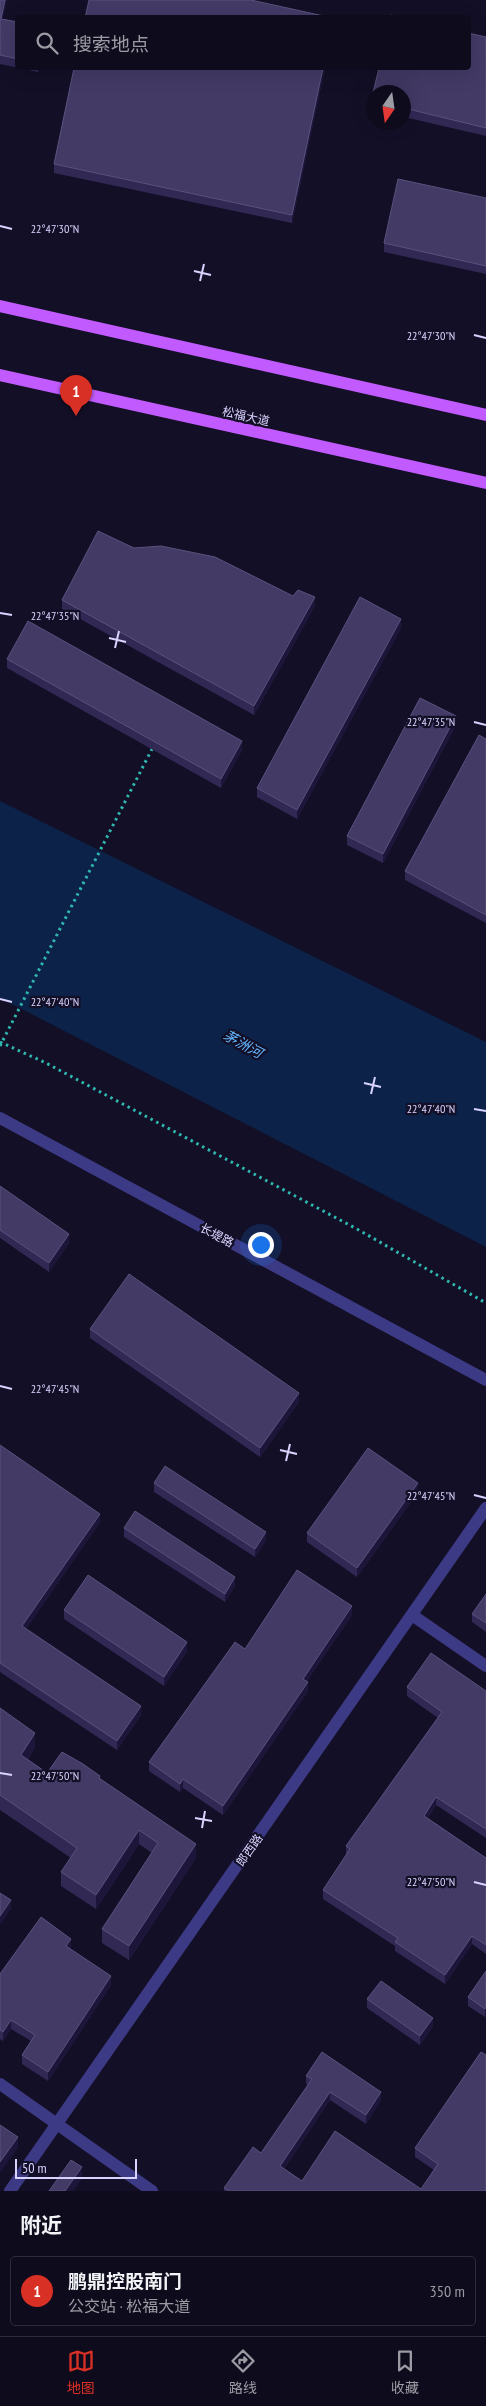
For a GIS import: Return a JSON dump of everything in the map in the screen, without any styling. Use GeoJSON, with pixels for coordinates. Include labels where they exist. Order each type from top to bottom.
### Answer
{"type":"FeatureCollection","features":[{"type":"Feature","properties":{"kind":"main road"},"geometry":{"type":"LineString","coordinates":[[0,306],[486,414]]}},
{"type":"Feature","properties":{"kind":"main road","name":"松福大道"},"geometry":{"type":"LineString","coordinates":[[0,375],[486,483]]}},
{"type":"Feature","properties":{"kind":"street","name":"长堤路"},"geometry":{"type":"LineString","coordinates":[[0,1118],[486,1380]]}},
{"type":"Feature","properties":{"kind":"street","name":"郎西路"},"geometry":{"type":"LineString","coordinates":[[10,2191],[58,2125],[486,1508]]}},
{"type":"Feature","properties":{"kind":"street"},"geometry":{"type":"LineString","coordinates":[[412,1614],[486,1666]]}},
{"type":"Feature","properties":{"kind":"street"},"geometry":{"type":"LineString","coordinates":[[0,2084],[152,2191]]}},
{"type":"Feature","properties":{"kind":"path"},"geometry":{"type":"LineString","coordinates":[[0,1046],[152,750]]}},
{"type":"Feature","properties":{"kind":"path"},"geometry":{"type":"LineString","coordinates":[[0,1042],[46,1063],[357,1229],[486,1303]]}},
{"type":"Feature","properties":{"kind":"water","name":"茅洲河"},"geometry":{"type":"Polygon","coordinates":[[[0,801],[486,1042],[486,1247],[0,998],[0,801]]]}},
{"type":"Feature","properties":{"kind":"building"},"geometry":{"type":"Polygon","coordinates":[[[0,0],[5,0],[1,19],[15,21],[15,58],[0,55],[0,0]]]}},
{"type":"Feature","properties":{"kind":"building"},"geometry":{"type":"Polygon","coordinates":[[[89,0],[251,0],[319,15],[86,15],[89,0]]]}},
{"type":"Feature","properties":{"kind":"building"},"geometry":{"type":"Polygon","coordinates":[[[471,34],[486,37],[486,128],[411,110],[411,85],[375,85],[379,70],[471,70],[471,34]]]}},
{"type":"Feature","properties":{"kind":"building"},"geometry":{"type":"Polygon","coordinates":[[[74,70],[323,70],[292,215],[54,164],[74,70]]]}},
{"type":"Feature","properties":{"kind":"building"},"geometry":{"type":"Polygon","coordinates":[[[398,179],[486,198],[486,266],[384,243],[398,179]]]}},
{"type":"Feature","properties":{"kind":"building"},"geometry":{"type":"Polygon","coordinates":[[[98,531],[134,548],[161,546],[215,557],[293,596],[298,590],[315,597],[254,706],[62,600],[98,531]]]}},
{"type":"Feature","properties":{"kind":"building"},"geometry":{"type":"Polygon","coordinates":[[[360,597],[401,619],[297,810],[257,788],[360,597]]]}},
{"type":"Feature","properties":{"kind":"building"},"geometry":{"type":"Polygon","coordinates":[[[28,621],[242,741],[221,779],[7,659],[28,621]]]}},
{"type":"Feature","properties":{"kind":"building"},"geometry":{"type":"Polygon","coordinates":[[[420,698],[456,716],[383,854],[347,836],[420,698]]]}},
{"type":"Feature","properties":{"kind":"building"},"geometry":{"type":"Polygon","coordinates":[[[479,735],[486,739],[486,915],[405,871],[479,735]]]}},
{"type":"Feature","properties":{"kind":"building"},"geometry":{"type":"Polygon","coordinates":[[[0,1186],[69,1234],[49,1263],[0,1230],[0,1186]]]}},
{"type":"Feature","properties":{"kind":"building"},"geometry":{"type":"Polygon","coordinates":[[[129,1274],[299,1393],[260,1448],[90,1329],[129,1274]]]}},
{"type":"Feature","properties":{"kind":"building"},"geometry":{"type":"Polygon","coordinates":[[[0,1445],[100,1514],[22,1626],[141,1706],[117,1741],[0,1663],[0,1445]]]}},
{"type":"Feature","properties":{"kind":"building"},"geometry":{"type":"Polygon","coordinates":[[[368,1448],[418,1483],[357,1568],[307,1533],[368,1448]]]}},
{"type":"Feature","properties":{"kind":"building"},"geometry":{"type":"Polygon","coordinates":[[[165,1466],[266,1532],[255,1549],[154,1483],[165,1466]]]}},
{"type":"Feature","properties":{"kind":"building"},"geometry":{"type":"Polygon","coordinates":[[[135,1511],[235,1577],[225,1594],[124,1528],[135,1511]]]}},
{"type":"Feature","properties":{"kind":"building"},"geometry":{"type":"Polygon","coordinates":[[[297,1570],[352,1606],[303,1679],[308,1682],[223,1806],[183,1779],[180,1784],[149,1762],[235,1642],[245,1649],[297,1570]]]}},
{"type":"Feature","properties":{"kind":"building"},"geometry":{"type":"Polygon","coordinates":[[[88,1575],[187,1642],[164,1677],[64,1610],[88,1575]]]}},
{"type":"Feature","properties":{"kind":"building"},"geometry":{"type":"Polygon","coordinates":[[[486,1594],[486,1623],[472,1614],[486,1594]]]}},
{"type":"Feature","properties":{"kind":"building"},"geometry":{"type":"Polygon","coordinates":[[[431,1653],[486,1691],[486,1829],[436,1797],[424,1816],[486,1858],[486,1945],[472,1936],[445,1975],[395,1942],[398,1938],[323,1890],[350,1849],[346,1846],[442,1712],[407,1687],[431,1653]]]}},
{"type":"Feature","properties":{"kind":"building"},"geometry":{"type":"Polygon","coordinates":[[[0,1708],[35,1733],[21,1755],[47,1773],[62,1752],[83,1764],[100,1776],[99,1778],[196,1844],[129,1946],[102,1929],[158,1843],[139,1830],[96,1895],[61,1872],[77,1848],[0,1795],[0,1708]]]}},
{"type":"Feature","properties":{"kind":"building"},"geometry":{"type":"Polygon","coordinates":[[[0,1893],[11,1900],[0,1916],[0,1893]]]}},
{"type":"Feature","properties":{"kind":"building"},"geometry":{"type":"Polygon","coordinates":[[[41,1917],[71,1939],[66,1946],[111,1976],[48,2072],[22,2055],[35,2035],[11,2020],[3,2032],[0,2030],[0,1974],[41,1917]]]}},
{"type":"Feature","properties":{"kind":"building"},"geometry":{"type":"Polygon","coordinates":[[[486,1971],[486,2007],[485,2009],[468,1997],[486,1971]]]}},
{"type":"Feature","properties":{"kind":"building"},"geometry":{"type":"Polygon","coordinates":[[[381,1981],[433,2018],[420,2036],[367,1999],[381,1981]]]}},
{"type":"Feature","properties":{"kind":"building"},"geometry":{"type":"Polygon","coordinates":[[[322,2052],[381,2092],[366,2115],[330,2092],[280,2166],[302,2181],[335,2131],[421,2189],[438,2164],[415,2148],[481,2052],[486,2055],[486,2191],[229,2191],[224,2188],[253,2147],[261,2153],[312,2079],[306,2076],[322,2052]]]}},
{"type":"Feature","properties":{"kind":"building"},"geometry":{"type":"Polygon","coordinates":[[[0,2125],[18,2137],[0,2162],[0,2125]]]}},
{"type":"Feature","properties":{"kind":"building"},"geometry":{"type":"Polygon","coordinates":[[[71,2160],[82,2167],[65,2191],[49,2191],[71,2160]]]}},
{"type":"Feature","properties":{"kind":"place","name":"鹏鼎控股南门"},"geometry":{"type":"Point","coordinates":[76,416]}}]}
